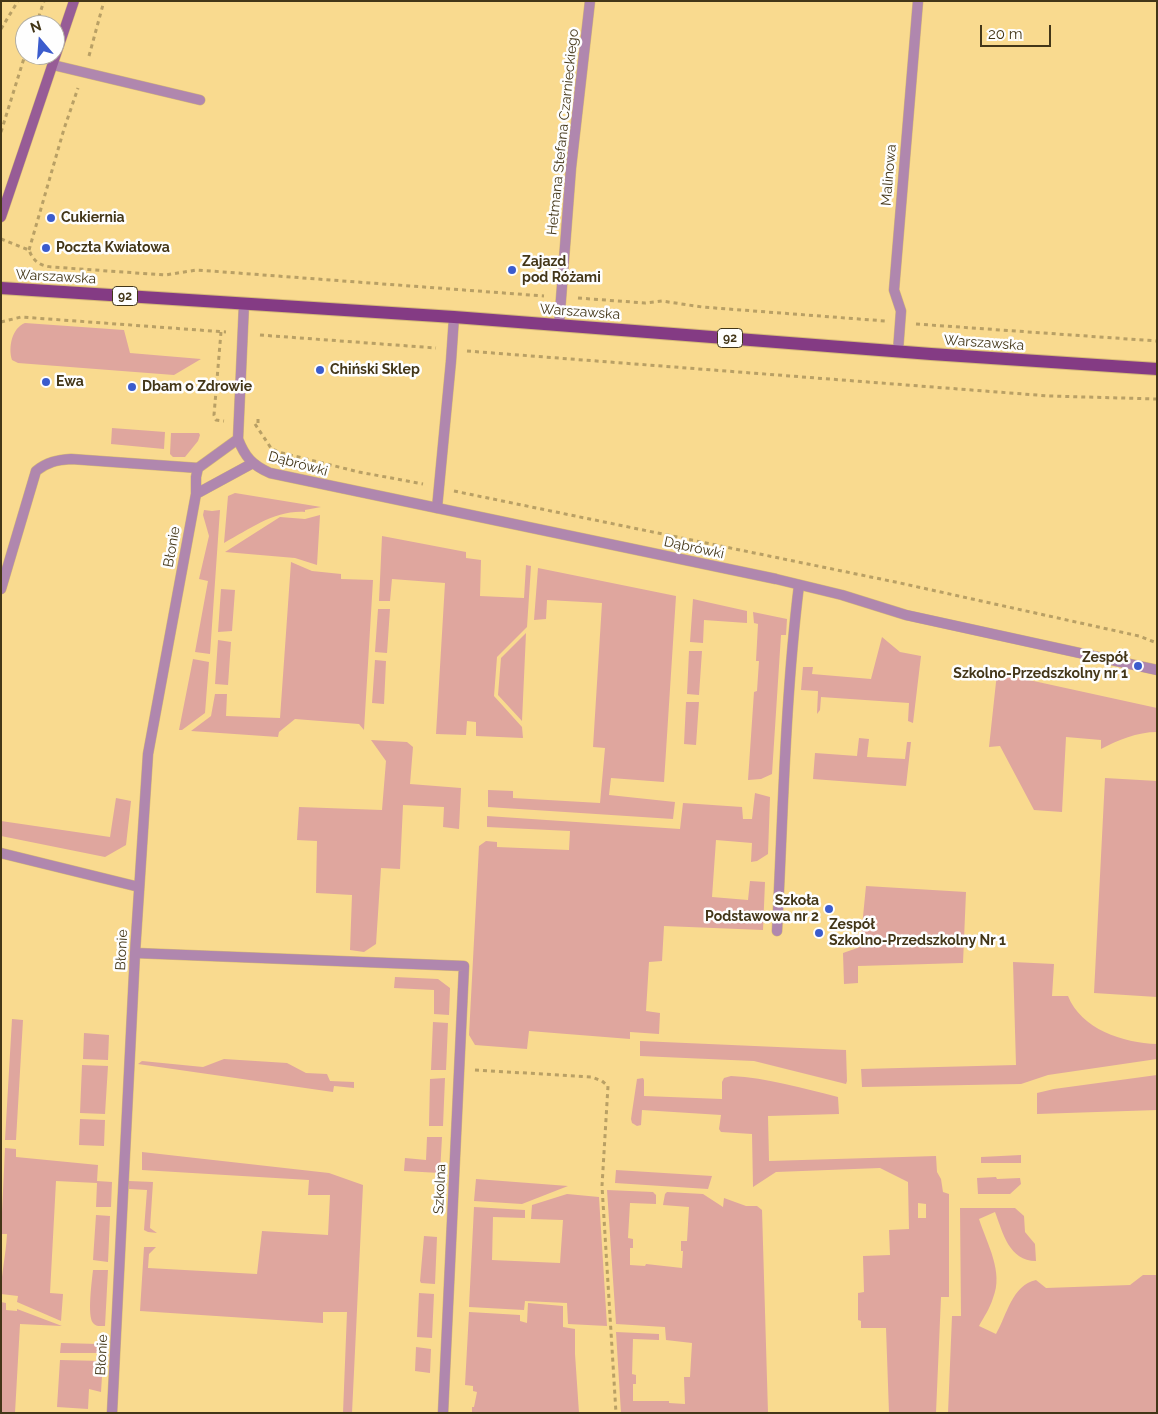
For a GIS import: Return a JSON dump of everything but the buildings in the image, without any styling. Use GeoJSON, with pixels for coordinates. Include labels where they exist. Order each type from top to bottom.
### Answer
{"type":"FeatureCollection","features":[{"type":"Feature","properties":{"kind":"main road","name":"Warszawska"},"geometry":{"type":"LineString","coordinates":[[1,288],[454,317],[898,351],[1157,368]]}},
{"type":"Feature","properties":{"kind":"street"},"geometry":{"type":"LineString","coordinates":[[65,28],[74,1]]}},
{"type":"Feature","properties":{"kind":"street","name":"Hetmana Stefana Czarnieckiego"},"geometry":{"type":"LineString","coordinates":[[559,325],[571,168],[590,1]]}},
{"type":"Feature","properties":{"kind":"street","name":"Malinowa"},"geometry":{"type":"LineString","coordinates":[[898,351],[901,310],[894,290],[918,1]]}},
{"type":"Feature","properties":{"kind":"street"},"geometry":{"type":"LineString","coordinates":[[1,218],[53,65],[200,100]]}},
{"type":"Feature","properties":{"kind":"street"},"geometry":{"type":"LineString","coordinates":[[1,589],[36,471],[43,465],[50,462],[71,460],[198,468],[238,440],[244,304]]}},
{"type":"Feature","properties":{"kind":"street"},"geometry":{"type":"LineString","coordinates":[[437,508],[454,317]]}},
{"type":"Feature","properties":{"kind":"street","name":"Dąbrówki"},"geometry":{"type":"LineString","coordinates":[[238,440],[244,454],[253,463],[270,473],[283,477],[799,585],[842,595],[906,615],[1157,670]]}},
{"type":"Feature","properties":{"kind":"street"},"geometry":{"type":"LineString","coordinates":[[196,494],[253,463]]}},
{"type":"Feature","properties":{"kind":"street","name":"Błonie"},"geometry":{"type":"LineString","coordinates":[[112,1413],[135,953],[148,754],[196,494],[198,468]]}},
{"type":"Feature","properties":{"kind":"street"},"geometry":{"type":"LineString","coordinates":[[777,931],[786,761],[799,585]]}},
{"type":"Feature","properties":{"kind":"street"},"geometry":{"type":"LineString","coordinates":[[1,853],[139,887]]}},
{"type":"Feature","properties":{"kind":"street","name":"Szkolna"},"geometry":{"type":"LineString","coordinates":[[135,953],[464,966],[443,1413]]}},
{"type":"Feature","properties":{"kind":"path"},"geometry":{"type":"LineString","coordinates":[[1,29],[18,1]]}},
{"type":"Feature","properties":{"kind":"path"},"geometry":{"type":"LineString","coordinates":[[39,15],[44,1]]}},
{"type":"Feature","properties":{"kind":"path"},"geometry":{"type":"LineString","coordinates":[[29,250],[64,129],[84,73],[104,1]]}},
{"type":"Feature","properties":{"kind":"path"},"geometry":{"type":"LineString","coordinates":[[1,132],[22,65]]}},
{"type":"Feature","properties":{"kind":"path"},"geometry":{"type":"LineString","coordinates":[[1,239],[29,250],[39,264],[52,267],[165,275],[197,270],[530,295]]}},
{"type":"Feature","properties":{"kind":"path"},"geometry":{"type":"LineString","coordinates":[[590,299],[645,303],[662,301],[711,308],[1157,341]]}},
{"type":"Feature","properties":{"kind":"path"},"geometry":{"type":"LineString","coordinates":[[47,318],[48,311]]}},
{"type":"Feature","properties":{"kind":"path"},"geometry":{"type":"LineString","coordinates":[[1,322],[21,317],[47,318],[221,332],[214,416],[216,420],[221,421]]}},
{"type":"Feature","properties":{"kind":"path"},"geometry":{"type":"LineString","coordinates":[[259,335],[1048,396],[1157,399]]}},
{"type":"Feature","properties":{"kind":"path"},"geometry":{"type":"LineString","coordinates":[[258,415],[258,426],[271,448],[278,452],[359,472],[909,585],[1139,636],[1157,643]]}},
{"type":"Feature","properties":{"kind":"path"},"geometry":{"type":"LineString","coordinates":[[459,1069],[592,1077],[608,1086],[602,1186],[616,1413]]}},
{"type":"Feature","properties":{"kind":"shaded area"},"geometry":{"type":"Polygon","coordinates":[[[25,323],[124,330],[130,353],[201,359],[174,375],[18,363],[12,360],[12,338],[17,329],[25,323]]]}},
{"type":"Feature","properties":{"kind":"shaded area"},"geometry":{"type":"Polygon","coordinates":[[[112,428],[165,432],[164,449],[111,444],[112,428]]]}},
{"type":"Feature","properties":{"kind":"shaded area"},"geometry":{"type":"Polygon","coordinates":[[[171,433],[199,433],[200,435],[198,441],[185,457],[173,457],[170,454],[171,433]]]}},
{"type":"Feature","properties":{"kind":"shaded area"},"geometry":{"type":"Polygon","coordinates":[[[235,493],[321,507],[305,510],[305,512],[294,512],[273,517],[224,543],[228,496],[235,493]]]}},
{"type":"Feature","properties":{"kind":"shaded area"},"geometry":{"type":"Polygon","coordinates":[[[204,510],[220,510],[210,654],[195,652],[208,581],[199,579],[209,536],[203,515],[204,510]]]}},
{"type":"Feature","properties":{"kind":"shaded area"},"geometry":{"type":"Polygon","coordinates":[[[320,515],[317,565],[295,558],[225,552],[280,517],[305,519],[320,515]]]}},
{"type":"Feature","properties":{"kind":"shaded area"},"geometry":{"type":"Polygon","coordinates":[[[382,536],[466,552],[466,558],[481,560],[480,596],[524,598],[526,565],[531,566],[527,627],[497,657],[494,696],[522,727],[523,738],[476,736],[476,722],[467,721],[466,735],[436,734],[445,583],[392,579],[390,601],[379,601],[382,536]]]}},
{"type":"Feature","properties":{"kind":"shaded area"},"geometry":{"type":"Polygon","coordinates":[[[291,562],[312,571],[341,574],[341,579],[373,580],[364,730],[359,724],[295,719],[279,732],[278,737],[191,731],[211,716],[215,694],[227,694],[226,716],[280,718],[291,562]]]}},
{"type":"Feature","properties":{"kind":"shaded area"},"geometry":{"type":"Polygon","coordinates":[[[538,568],[676,596],[664,782],[611,778],[609,795],[675,802],[673,819],[488,807],[488,790],[513,791],[513,798],[600,803],[605,748],[593,747],[602,603],[547,600],[546,619],[534,620],[538,568]]]}},
{"type":"Feature","properties":{"kind":"shaded area"},"geometry":{"type":"Polygon","coordinates":[[[221,589],[235,590],[232,631],[218,632],[221,589]]]}},
{"type":"Feature","properties":{"kind":"shaded area"},"geometry":{"type":"Polygon","coordinates":[[[693,599],[747,611],[747,623],[704,620],[703,643],[690,642],[693,599]]]}},
{"type":"Feature","properties":{"kind":"shaded area"},"geometry":{"type":"Polygon","coordinates":[[[378,609],[390,609],[387,653],[375,652],[378,609]]]}},
{"type":"Feature","properties":{"kind":"shaded area"},"geometry":{"type":"Polygon","coordinates":[[[753,612],[787,619],[786,635],[781,635],[772,774],[761,779],[748,780],[754,692],[757,691],[759,661],[756,661],[758,624],[754,623],[753,612]]]}},
{"type":"Feature","properties":{"kind":"shaded area"},"geometry":{"type":"Polygon","coordinates":[[[526,633],[522,721],[498,695],[501,658],[526,633]]]}},
{"type":"Feature","properties":{"kind":"shaded area"},"geometry":{"type":"Polygon","coordinates":[[[882,637],[900,652],[921,656],[913,723],[908,721],[909,703],[821,697],[820,710],[817,714],[818,691],[801,690],[803,667],[813,667],[812,674],[871,679],[882,637]]]}},
{"type":"Feature","properties":{"kind":"shaded area"},"geometry":{"type":"Polygon","coordinates":[[[218,640],[231,642],[228,685],[215,684],[218,640]]]}},
{"type":"Feature","properties":{"kind":"shaded area"},"geometry":{"type":"Polygon","coordinates":[[[689,651],[702,651],[699,695],[687,694],[689,651]]]}},
{"type":"Feature","properties":{"kind":"shaded area"},"geometry":{"type":"Polygon","coordinates":[[[193,659],[209,662],[205,713],[182,730],[179,730],[193,659]]]}},
{"type":"Feature","properties":{"kind":"shaded area"},"geometry":{"type":"Polygon","coordinates":[[[375,660],[386,661],[384,704],[372,703],[375,660]]]}},
{"type":"Feature","properties":{"kind":"shaded area"},"geometry":{"type":"Polygon","coordinates":[[[997,673],[1157,708],[1157,732],[1142,733],[1128,737],[1101,749],[1101,740],[1066,737],[1062,812],[1034,810],[1000,746],[989,747],[997,673]]]}},
{"type":"Feature","properties":{"kind":"shaded area"},"geometry":{"type":"Polygon","coordinates":[[[686,702],[699,702],[696,745],[684,744],[686,702]]]}},
{"type":"Feature","properties":{"kind":"shaded area"},"geometry":{"type":"Polygon","coordinates":[[[859,738],[869,739],[867,757],[905,759],[907,742],[911,742],[906,786],[813,779],[815,753],[857,756],[859,738]]]}},
{"type":"Feature","properties":{"kind":"shaded area"},"geometry":{"type":"Polygon","coordinates":[[[371,740],[407,742],[413,747],[410,784],[461,788],[459,829],[443,827],[444,807],[403,805],[400,869],[381,868],[376,944],[364,952],[350,950],[352,895],[316,893],[317,841],[297,840],[299,807],[382,810],[386,761],[371,740]]]}},
{"type":"Feature","properties":{"kind":"shaded area"},"geometry":{"type":"Polygon","coordinates":[[[1105,778],[1157,781],[1157,997],[1094,993],[1105,778]]]}},
{"type":"Feature","properties":{"kind":"shaded area"},"geometry":{"type":"Polygon","coordinates":[[[755,793],[770,797],[768,854],[757,861],[751,862],[752,843],[716,840],[712,897],[748,900],[750,881],[765,882],[763,930],[664,926],[662,961],[649,962],[646,1011],[660,1013],[659,1034],[630,1032],[630,1039],[529,1031],[527,1049],[475,1045],[469,1035],[479,846],[486,841],[497,842],[497,847],[569,850],[570,831],[487,827],[487,816],[680,829],[683,803],[742,807],[743,819],[752,819],[755,793]]]}},
{"type":"Feature","properties":{"kind":"shaded area"},"geometry":{"type":"Polygon","coordinates":[[[116,798],[131,801],[126,845],[105,857],[1,836],[1,821],[110,837],[116,798]]]}},
{"type":"Feature","properties":{"kind":"shaded area"},"geometry":{"type":"Polygon","coordinates":[[[866,886],[966,892],[963,963],[858,966],[858,983],[844,984],[843,953],[860,947],[866,886]]]}},
{"type":"Feature","properties":{"kind":"shaded area"},"geometry":{"type":"Polygon","coordinates":[[[1013,962],[1054,964],[1052,996],[1068,996],[1074,1007],[1083,1017],[1105,1032],[1131,1041],[1157,1044],[1157,1059],[1048,1075],[1021,1084],[862,1087],[861,1069],[1016,1065],[1013,962]]]}},
{"type":"Feature","properties":{"kind":"shaded area"},"geometry":{"type":"Polygon","coordinates":[[[395,977],[438,979],[450,988],[449,1015],[434,1014],[434,990],[394,988],[395,977]]]}},
{"type":"Feature","properties":{"kind":"shaded area"},"geometry":{"type":"Polygon","coordinates":[[[12,1019],[23,1020],[16,1140],[5,1140],[12,1019]]]}},
{"type":"Feature","properties":{"kind":"shaded area"},"geometry":{"type":"Polygon","coordinates":[[[433,1022],[448,1023],[446,1070],[431,1070],[433,1022]]]}},
{"type":"Feature","properties":{"kind":"shaded area"},"geometry":{"type":"Polygon","coordinates":[[[84,1033],[109,1035],[108,1060],[83,1059],[84,1033]]]}},
{"type":"Feature","properties":{"kind":"shaded area"},"geometry":{"type":"Polygon","coordinates":[[[640,1041],[846,1050],[847,1081],[846,1084],[754,1061],[640,1056],[640,1041]]]}},
{"type":"Feature","properties":{"kind":"shaded area"},"geometry":{"type":"Polygon","coordinates":[[[224,1059],[287,1063],[306,1073],[327,1074],[330,1081],[354,1082],[354,1088],[334,1086],[333,1092],[138,1064],[142,1061],[203,1067],[224,1059]]]}},
{"type":"Feature","properties":{"kind":"shaded area"},"geometry":{"type":"Polygon","coordinates":[[[82,1065],[108,1066],[105,1114],[80,1113],[82,1065]]]}},
{"type":"Feature","properties":{"kind":"shaded area"},"geometry":{"type":"Polygon","coordinates":[[[1157,1075],[1157,1110],[1037,1114],[1037,1093],[1157,1075]]]}},
{"type":"Feature","properties":{"kind":"shaded area"},"geometry":{"type":"Polygon","coordinates":[[[731,1076],[758,1079],[838,1097],[839,1114],[768,1116],[769,1161],[936,1156],[937,1172],[941,1179],[943,1192],[949,1194],[949,1297],[941,1297],[936,1413],[889,1413],[886,1328],[861,1328],[861,1321],[858,1320],[858,1293],[864,1292],[863,1256],[890,1255],[889,1230],[909,1229],[908,1182],[880,1168],[776,1172],[753,1187],[752,1134],[721,1132],[719,1129],[721,1115],[642,1110],[641,1125],[637,1126],[632,1123],[637,1079],[643,1078],[644,1080],[644,1096],[722,1099],[722,1082],[724,1078],[731,1076]],[[918,1203],[918,1218],[926,1218],[926,1204],[918,1203]]]}},
{"type":"Feature","properties":{"kind":"shaded area"},"geometry":{"type":"Polygon","coordinates":[[[445,1078],[443,1126],[429,1126],[430,1079],[445,1078]]]}},
{"type":"Feature","properties":{"kind":"shaded area"},"geometry":{"type":"Polygon","coordinates":[[[80,1119],[105,1120],[104,1146],[79,1145],[80,1119]]]}},
{"type":"Feature","properties":{"kind":"shaded area"},"geometry":{"type":"Polygon","coordinates":[[[427,1137],[442,1137],[440,1173],[404,1171],[405,1158],[426,1160],[427,1137]]]}},
{"type":"Feature","properties":{"kind":"shaded area"},"geometry":{"type":"Polygon","coordinates":[[[5,1148],[16,1149],[16,1157],[98,1165],[97,1181],[112,1182],[111,1207],[96,1207],[97,1183],[56,1181],[50,1293],[63,1294],[61,1321],[17,1302],[18,1296],[1,1294],[7,1234],[1,1234],[5,1148]]]}},
{"type":"Feature","properties":{"kind":"shaded area"},"geometry":{"type":"Polygon","coordinates":[[[142,1152],[329,1173],[363,1185],[352,1413],[343,1413],[347,1312],[323,1312],[323,1323],[140,1311],[144,1247],[156,1247],[149,1254],[148,1268],[257,1274],[262,1231],[328,1235],[330,1195],[308,1195],[309,1180],[142,1170],[142,1152]]]}},
{"type":"Feature","properties":{"kind":"shaded area"},"geometry":{"type":"Polygon","coordinates":[[[1021,1155],[1021,1163],[981,1163],[981,1157],[1021,1155]]]}},
{"type":"Feature","properties":{"kind":"shaded area"},"geometry":{"type":"Polygon","coordinates":[[[616,1170],[712,1176],[708,1189],[615,1183],[616,1170]]]}},
{"type":"Feature","properties":{"kind":"shaded area"},"geometry":{"type":"Polygon","coordinates":[[[996,1177],[997,1179],[1020,1178],[1021,1184],[1010,1194],[978,1194],[977,1178],[996,1177]]]}},
{"type":"Feature","properties":{"kind":"shaded area"},"geometry":{"type":"Polygon","coordinates":[[[476,1179],[568,1186],[522,1204],[474,1201],[476,1179]]]}},
{"type":"Feature","properties":{"kind":"shaded area"},"geometry":{"type":"Polygon","coordinates":[[[129,1181],[153,1182],[150,1228],[157,1233],[144,1230],[147,1190],[129,1189],[129,1181]]]}},
{"type":"Feature","properties":{"kind":"shaded area"},"geometry":{"type":"Polygon","coordinates":[[[607,1190],[653,1192],[656,1195],[656,1204],[630,1203],[628,1238],[633,1239],[633,1248],[630,1248],[630,1265],[645,1266],[646,1264],[682,1268],[683,1251],[681,1251],[681,1241],[687,1241],[689,1207],[663,1205],[667,1192],[703,1194],[723,1207],[724,1198],[746,1206],[757,1206],[762,1210],[768,1413],[621,1413],[616,1332],[659,1334],[659,1340],[633,1339],[632,1374],[636,1375],[636,1384],[633,1384],[633,1401],[669,1401],[669,1403],[685,1404],[684,1377],[690,1377],[692,1343],[666,1340],[665,1327],[616,1324],[607,1190]]]}},
{"type":"Feature","properties":{"kind":"shaded area"},"geometry":{"type":"Polygon","coordinates":[[[567,1194],[599,1197],[607,1326],[568,1324],[567,1303],[525,1301],[524,1310],[469,1307],[474,1207],[525,1210],[525,1218],[493,1217],[492,1260],[560,1263],[563,1220],[531,1219],[532,1205],[567,1194]]]}},
{"type":"Feature","properties":{"kind":"shaded area"},"geometry":{"type":"Polygon","coordinates":[[[960,1208],[1015,1208],[1024,1216],[1025,1232],[1035,1244],[1036,1261],[1027,1260],[1013,1251],[1008,1244],[995,1212],[979,1219],[993,1258],[997,1278],[992,1302],[979,1326],[996,1334],[1016,1294],[1028,1283],[1036,1280],[1046,1288],[1130,1285],[1143,1275],[1157,1275],[1157,1413],[948,1413],[952,1316],[961,1316],[960,1208]]]}},
{"type":"Feature","properties":{"kind":"shaded area"},"geometry":{"type":"Polygon","coordinates":[[[96,1215],[110,1216],[108,1262],[93,1260],[96,1215]]]}},
{"type":"Feature","properties":{"kind":"shaded area"},"geometry":{"type":"Polygon","coordinates":[[[424,1236],[437,1237],[435,1284],[421,1283],[420,1281],[424,1236]]]}},
{"type":"Feature","properties":{"kind":"shaded area"},"geometry":{"type":"Polygon","coordinates":[[[93,1270],[108,1270],[105,1326],[95,1325],[91,1319],[90,1298],[93,1270]]]}},
{"type":"Feature","properties":{"kind":"shaded area"},"geometry":{"type":"Polygon","coordinates":[[[419,1293],[434,1294],[432,1338],[417,1337],[419,1293]]]}},
{"type":"Feature","properties":{"kind":"shaded area"},"geometry":{"type":"Polygon","coordinates":[[[1,1302],[6,1303],[6,1310],[17,1311],[17,1309],[62,1326],[20,1324],[15,1413],[1,1413],[1,1302]]]}},
{"type":"Feature","properties":{"kind":"shaded area"},"geometry":{"type":"Polygon","coordinates":[[[528,1303],[563,1306],[563,1327],[575,1329],[579,1413],[472,1413],[477,1392],[473,1391],[473,1386],[465,1385],[469,1312],[520,1315],[520,1321],[527,1323],[528,1303]]]}},
{"type":"Feature","properties":{"kind":"shaded area"},"geometry":{"type":"Polygon","coordinates":[[[61,1343],[99,1344],[103,1348],[103,1353],[60,1353],[61,1343]]]}},
{"type":"Feature","properties":{"kind":"shaded area"},"geometry":{"type":"Polygon","coordinates":[[[416,1347],[431,1349],[430,1373],[415,1371],[416,1347]]]}},
{"type":"Feature","properties":{"kind":"shaded area"},"geometry":{"type":"Polygon","coordinates":[[[60,1360],[103,1361],[101,1392],[89,1389],[88,1409],[57,1407],[60,1360]]]}},
{"type":"Feature","properties":{"kind":"place","name":"Cukiernia"},"geometry":{"type":"Point","coordinates":[51,218]}},
{"type":"Feature","properties":{"kind":"place","name":"Poczta Kwiatowa"},"geometry":{"type":"Point","coordinates":[46,248]}},
{"type":"Feature","properties":{"kind":"place","name":"Zajazd pod Różami"},"geometry":{"type":"Point","coordinates":[512,270]}},
{"type":"Feature","properties":{"kind":"place","name":"Chiński Sklep"},"geometry":{"type":"Point","coordinates":[320,370]}},
{"type":"Feature","properties":{"kind":"place","name":"Ewa"},"geometry":{"type":"Point","coordinates":[46,382]}},
{"type":"Feature","properties":{"kind":"place","name":"Dbam o Zdrowie"},"geometry":{"type":"Point","coordinates":[132,387]}},
{"type":"Feature","properties":{"kind":"place","name":"Zespół Szkolno-Przedszkolny nr 1"},"geometry":{"type":"Point","coordinates":[1138,666]}},
{"type":"Feature","properties":{"kind":"place","name":"Szkoła Podstawowa nr 2"},"geometry":{"type":"Point","coordinates":[829,909]}},
{"type":"Feature","properties":{"kind":"place","name":"Zespół Szkolno-Przedszkolny Nr 1"},"geometry":{"type":"Point","coordinates":[819,933]}}]}
